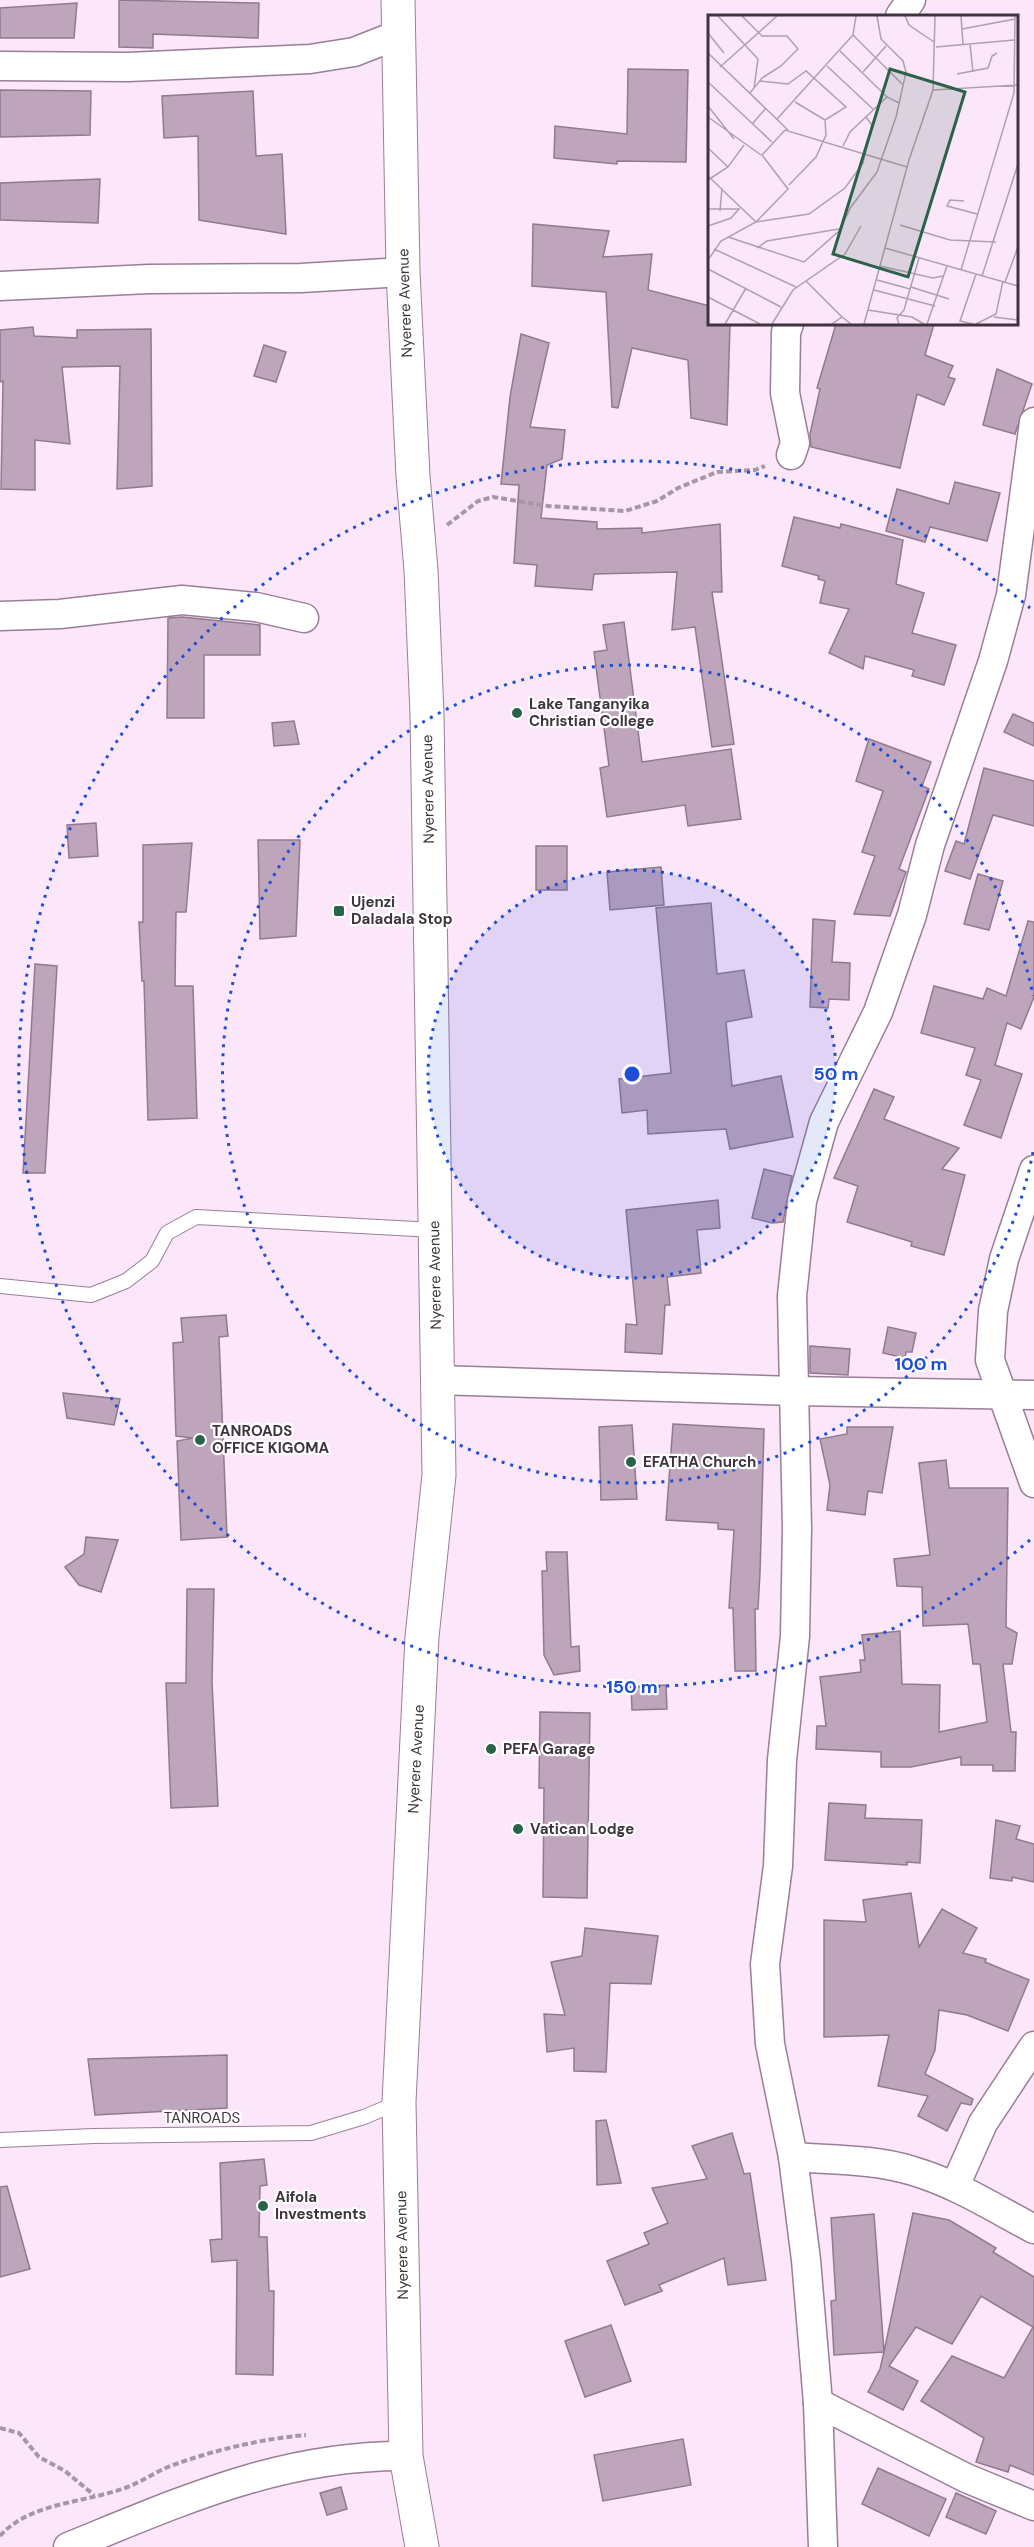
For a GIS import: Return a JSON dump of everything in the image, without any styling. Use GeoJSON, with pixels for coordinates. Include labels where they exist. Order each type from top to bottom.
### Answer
{"type":"FeatureCollection","features":[{"type":"Feature","properties":{"kind":"main road","name":"Nyerere Avenue"},"geometry":{"type":"LineString","coordinates":[[398,0],[403,272],[427,714],[439,1475],[422,1637],[399,2102],[406,2456],[422,2547]]}},
{"type":"Feature","properties":{"kind":"street"},"geometry":{"type":"LineString","coordinates":[[901,15],[910,0]]}},
{"type":"Feature","properties":{"kind":"street"},"geometry":{"type":"LineString","coordinates":[[0,66],[128,67],[310,59],[354,52],[400,34]]}},
{"type":"Feature","properties":{"kind":"street"},"geometry":{"type":"LineString","coordinates":[[0,286],[149,279],[301,278],[403,272]]}},
{"type":"Feature","properties":{"kind":"street"},"geometry":{"type":"LineString","coordinates":[[788,326],[786,332],[785,393],[795,443],[791,455]]}},
{"type":"Feature","properties":{"kind":"street"},"geometry":{"type":"LineString","coordinates":[[823,2547],[818,2403],[806,2260],[793,2157],[770,2044],[765,1964],[778,1866],[782,1760],[795,1636],[797,1528],[792,1296],[802,1201],[824,1122],[845,1084],[881,1001],[912,915],[930,845],[993,660],[1011,596],[1034,422]]}},
{"type":"Feature","properties":{"kind":"street"},"geometry":{"type":"LineString","coordinates":[[0,616],[60,614],[182,600],[256,607],[304,618]]}},
{"type":"Feature","properties":{"kind":"street"},"geometry":{"type":"LineString","coordinates":[[1034,1170],[1004,1259],[993,1311],[990,1360],[1034,1483]]}},
{"type":"Feature","properties":{"kind":"street"},"geometry":{"type":"LineString","coordinates":[[436,1380],[794,1391],[1034,1395]]}},
{"type":"Feature","properties":{"kind":"street"},"geometry":{"type":"LineString","coordinates":[[955,2186],[983,2123],[1034,2046]]}},
{"type":"Feature","properties":{"kind":"street"},"geometry":{"type":"LineString","coordinates":[[793,2157],[863,2162],[911,2170],[955,2186],[1034,2229]]}},
{"type":"Feature","properties":{"kind":"street"},"geometry":{"type":"LineString","coordinates":[[818,2403],[966,2478],[1034,2506]]}},
{"type":"Feature","properties":{"kind":"street"},"geometry":{"type":"LineString","coordinates":[[68,2547],[237,2480],[301,2464],[335,2459],[406,2456]]}},
{"type":"Feature","properties":{"kind":"lane"},"geometry":{"type":"LineString","coordinates":[[0,1286],[91,1295],[126,1281],[152,1261],[167,1233],[196,1217],[434,1230]]}},
{"type":"Feature","properties":{"kind":"lane","name":"TANROADS"},"geometry":{"type":"LineString","coordinates":[[0,2140],[94,2136],[311,2133],[364,2117],[399,2102]]}},
{"type":"Feature","properties":{"kind":"path"},"geometry":{"type":"LineString","coordinates":[[420,554],[461,513],[478,501],[493,497],[548,506],[625,511],[657,501],[700,477],[717,472],[755,470],[791,455]]}},
{"type":"Feature","properties":{"kind":"path"},"geometry":{"type":"LineString","coordinates":[[0,2428],[19,2433],[39,2457],[65,2471],[94,2495]]}},
{"type":"Feature","properties":{"kind":"building"},"geometry":{"type":"Polygon","coordinates":[[[119,0],[259,3],[258,38],[153,34],[153,48],[119,47],[119,0]]]}},
{"type":"Feature","properties":{"kind":"building"},"geometry":{"type":"Polygon","coordinates":[[[77,3],[74,38],[0,38],[0,8],[77,3]]]}},
{"type":"Feature","properties":{"kind":"building"},"geometry":{"type":"Polygon","coordinates":[[[628,69],[688,70],[686,162],[617,161],[617,164],[554,158],[555,126],[627,134],[628,69]]]}},
{"type":"Feature","properties":{"kind":"building"},"geometry":{"type":"Polygon","coordinates":[[[0,90],[91,91],[90,135],[0,137],[0,90]]]}},
{"type":"Feature","properties":{"kind":"building"},"geometry":{"type":"Polygon","coordinates":[[[253,91],[256,156],[282,154],[286,234],[199,220],[198,136],[164,138],[162,96],[253,91]]]}},
{"type":"Feature","properties":{"kind":"building"},"geometry":{"type":"Polygon","coordinates":[[[100,179],[98,223],[0,220],[0,183],[100,179]]]}},
{"type":"Feature","properties":{"kind":"building"},"geometry":{"type":"Polygon","coordinates":[[[533,224],[609,231],[603,257],[652,254],[648,290],[708,305],[708,326],[730,326],[727,425],[691,418],[688,360],[632,348],[618,408],[612,407],[606,292],[532,286],[533,224]]]}},
{"type":"Feature","properties":{"kind":"building"},"geometry":{"type":"Polygon","coordinates":[[[835,326],[933,326],[925,355],[953,366],[948,377],[955,379],[944,405],[917,394],[900,468],[811,447],[810,434],[820,389],[817,388],[835,326]]]}},
{"type":"Feature","properties":{"kind":"building"},"geometry":{"type":"Polygon","coordinates":[[[33,327],[34,336],[77,338],[77,330],[151,329],[152,486],[117,489],[120,366],[62,367],[70,444],[35,440],[35,490],[1,489],[3,381],[0,382],[0,330],[33,327]]]}},
{"type":"Feature","properties":{"kind":"building"},"geometry":{"type":"Polygon","coordinates":[[[521,334],[549,343],[530,427],[565,430],[562,459],[547,465],[541,518],[597,522],[597,529],[642,528],[642,533],[720,524],[722,592],[712,592],[734,744],[712,747],[695,627],[672,630],[677,572],[594,574],[592,590],[535,586],[537,565],[514,563],[519,485],[501,484],[510,397],[521,334]]]}},
{"type":"Feature","properties":{"kind":"building"},"geometry":{"type":"Polygon","coordinates":[[[264,345],[286,352],[276,382],[254,376],[264,345]]]}},
{"type":"Feature","properties":{"kind":"building"},"geometry":{"type":"Polygon","coordinates":[[[997,369],[1032,384],[1015,434],[983,425],[997,369]]]}},
{"type":"Feature","properties":{"kind":"building"},"geometry":{"type":"Polygon","coordinates":[[[955,482],[1000,493],[987,541],[930,527],[925,542],[886,531],[897,489],[949,504],[955,482]]]}},
{"type":"Feature","properties":{"kind":"building"},"geometry":{"type":"Polygon","coordinates":[[[794,517],[840,528],[841,524],[903,540],[896,584],[924,593],[912,633],[956,645],[944,685],[912,676],[914,670],[865,656],[863,669],[829,653],[849,609],[820,603],[825,581],[818,579],[819,576],[782,566],[794,517]]]}},
{"type":"Feature","properties":{"kind":"building"},"geometry":{"type":"Polygon","coordinates":[[[182,617],[260,625],[260,655],[204,655],[204,718],[167,718],[168,618],[182,617]]]}},
{"type":"Feature","properties":{"kind":"building"},"geometry":{"type":"Polygon","coordinates":[[[624,622],[642,762],[731,749],[741,819],[688,826],[685,805],[607,817],[600,768],[609,766],[594,652],[607,650],[603,625],[624,622]]]}},
{"type":"Feature","properties":{"kind":"building"},"geometry":{"type":"Polygon","coordinates":[[[1013,714],[1034,723],[1034,746],[1004,732],[1013,714]]]}},
{"type":"Feature","properties":{"kind":"building"},"geometry":{"type":"Polygon","coordinates":[[[294,721],[299,744],[274,746],[272,723],[294,721]]]}},
{"type":"Feature","properties":{"kind":"building"},"geometry":{"type":"Polygon","coordinates":[[[869,739],[931,762],[922,786],[929,789],[899,869],[906,872],[890,916],[854,914],[875,856],[862,852],[883,791],[856,781],[869,739]]]}},
{"type":"Feature","properties":{"kind":"building"},"geometry":{"type":"Polygon","coordinates":[[[984,768],[1034,781],[1034,826],[993,815],[970,879],[945,871],[956,841],[964,844],[984,768]]]}},
{"type":"Feature","properties":{"kind":"building"},"geometry":{"type":"Polygon","coordinates":[[[96,823],[98,856],[69,858],[67,825],[96,823]]]}},
{"type":"Feature","properties":{"kind":"building"},"geometry":{"type":"Polygon","coordinates":[[[258,840],[300,840],[296,936],[260,939],[258,840]]]}},
{"type":"Feature","properties":{"kind":"building"},"geometry":{"type":"Polygon","coordinates":[[[192,843],[186,912],[176,912],[175,986],[193,986],[197,1118],[148,1120],[144,981],[142,981],[139,922],[143,922],[143,845],[192,843]]]}},
{"type":"Feature","properties":{"kind":"building"},"geometry":{"type":"Polygon","coordinates":[[[536,846],[567,846],[567,890],[536,890],[536,846]]]}},
{"type":"Feature","properties":{"kind":"building"},"geometry":{"type":"Polygon","coordinates":[[[661,867],[664,905],[610,910],[607,872],[661,867]]]}},
{"type":"Feature","properties":{"kind":"building"},"geometry":{"type":"Polygon","coordinates":[[[978,874],[1003,881],[989,930],[964,924],[978,874]]]}},
{"type":"Feature","properties":{"kind":"building"},"geometry":{"type":"Polygon","coordinates":[[[711,903],[717,974],[744,970],[752,1017],[726,1022],[732,1086],[781,1076],[793,1137],[730,1149],[726,1129],[648,1134],[647,1110],[622,1113],[619,1079],[671,1073],[656,908],[711,903]]]}},
{"type":"Feature","properties":{"kind":"building"},"geometry":{"type":"Polygon","coordinates":[[[813,919],[835,921],[832,962],[850,963],[849,1000],[829,999],[828,1008],[810,1007],[813,919]]]}},
{"type":"Feature","properties":{"kind":"building"},"geometry":{"type":"Polygon","coordinates":[[[1028,921],[1034,922],[1034,997],[1021,1029],[1007,1023],[995,1065],[1022,1074],[1001,1138],[964,1125],[981,1080],[966,1075],[975,1048],[921,1033],[934,986],[983,999],[987,988],[1006,996],[1028,921]]]}},
{"type":"Feature","properties":{"kind":"building"},"geometry":{"type":"Polygon","coordinates":[[[35,964],[57,966],[45,1173],[23,1173],[35,964]]]}},
{"type":"Feature","properties":{"kind":"building"},"geometry":{"type":"Polygon","coordinates":[[[874,1089],[894,1097],[884,1119],[959,1148],[942,1169],[965,1175],[944,1255],[911,1246],[912,1242],[847,1222],[858,1186],[834,1178],[874,1089]]]}},
{"type":"Feature","properties":{"kind":"building"},"geometry":{"type":"Polygon","coordinates":[[[764,1169],[792,1176],[783,1222],[772,1223],[752,1218],[764,1169]]]}},
{"type":"Feature","properties":{"kind":"building"},"geometry":{"type":"Polygon","coordinates":[[[718,1200],[720,1228],[697,1230],[701,1273],[667,1277],[670,1305],[665,1305],[662,1354],[625,1352],[626,1324],[637,1325],[626,1210],[718,1200]]]}},
{"type":"Feature","properties":{"kind":"building","name":"TANROADS OFFICE KIGOMA"},"geometry":{"type":"Polygon","coordinates":[[[226,1315],[228,1336],[219,1337],[227,1537],[181,1540],[177,1441],[193,1438],[176,1436],[173,1343],[183,1342],[181,1318],[226,1315]]]}},
{"type":"Feature","properties":{"kind":"building"},"geometry":{"type":"Polygon","coordinates":[[[888,1327],[916,1333],[912,1352],[906,1352],[905,1358],[883,1353],[888,1327]]]}},
{"type":"Feature","properties":{"kind":"building"},"geometry":{"type":"Polygon","coordinates":[[[810,1346],[850,1349],[848,1375],[810,1373],[810,1346]]]}},
{"type":"Feature","properties":{"kind":"building"},"geometry":{"type":"Polygon","coordinates":[[[63,1393],[120,1399],[114,1425],[67,1418],[63,1393]]]}},
{"type":"Feature","properties":{"kind":"building"},"geometry":{"type":"Polygon","coordinates":[[[673,1424],[764,1429],[760,1573],[758,1609],[755,1609],[756,1671],[735,1671],[733,1608],[729,1608],[734,1530],[718,1529],[718,1523],[666,1520],[673,1424]]]}},
{"type":"Feature","properties":{"kind":"building"},"geometry":{"type":"Polygon","coordinates":[[[632,1425],[637,1499],[601,1500],[599,1427],[632,1425]]]}},
{"type":"Feature","properties":{"kind":"building"},"geometry":{"type":"Polygon","coordinates":[[[847,1427],[893,1427],[882,1493],[868,1491],[865,1515],[827,1510],[830,1485],[820,1439],[847,1434],[847,1427]]]}},
{"type":"Feature","properties":{"kind":"building"},"geometry":{"type":"Polygon","coordinates":[[[946,1460],[949,1488],[1008,1488],[1006,1627],[1017,1633],[1012,1664],[1003,1664],[1011,1732],[1016,1732],[1015,1771],[993,1771],[993,1765],[961,1765],[961,1757],[911,1767],[881,1767],[881,1752],[816,1749],[817,1726],[826,1726],[820,1677],[861,1672],[860,1660],[865,1660],[862,1635],[900,1631],[902,1684],[940,1685],[939,1732],[987,1722],[980,1664],[973,1664],[968,1624],[923,1626],[922,1587],[897,1586],[894,1559],[930,1555],[919,1463],[946,1460]]]}},
{"type":"Feature","properties":{"kind":"building"},"geometry":{"type":"Polygon","coordinates":[[[86,1537],[118,1540],[101,1592],[79,1585],[65,1567],[84,1554],[86,1537]]]}},
{"type":"Feature","properties":{"kind":"building"},"geometry":{"type":"Polygon","coordinates":[[[546,1552],[567,1552],[571,1647],[579,1646],[580,1671],[554,1675],[544,1655],[542,1571],[547,1571],[546,1552]]]}},
{"type":"Feature","properties":{"kind":"building"},"geometry":{"type":"Polygon","coordinates":[[[187,1589],[214,1589],[212,1682],[218,1806],[171,1808],[166,1683],[186,1683],[187,1589]]]}},
{"type":"Feature","properties":{"kind":"building"},"geometry":{"type":"Polygon","coordinates":[[[666,1685],[667,1709],[632,1710],[631,1687],[666,1685]]]}},
{"type":"Feature","properties":{"kind":"building"},"geometry":{"type":"Polygon","coordinates":[[[540,1712],[590,1713],[587,1898],[543,1897],[544,1788],[539,1788],[540,1712]]]}},
{"type":"Feature","properties":{"kind":"building"},"geometry":{"type":"Polygon","coordinates":[[[829,1803],[866,1805],[865,1818],[922,1820],[920,1863],[907,1862],[907,1865],[825,1860],[829,1803]]]}},
{"type":"Feature","properties":{"kind":"building"},"geometry":{"type":"Polygon","coordinates":[[[996,1820],[1020,1826],[1016,1839],[1034,1844],[1034,1882],[1012,1877],[1012,1881],[990,1878],[996,1820]]]}},
{"type":"Feature","properties":{"kind":"building"},"geometry":{"type":"Polygon","coordinates":[[[911,1893],[919,1947],[942,1909],[977,1928],[963,1953],[986,1959],[985,1962],[1029,1980],[1008,2031],[967,2015],[939,2010],[935,2050],[925,2074],[973,2099],[971,2105],[961,2103],[947,2131],[918,2116],[928,2096],[878,2086],[889,2035],[824,2037],[824,1920],[866,1922],[863,1900],[911,1893]]]}},
{"type":"Feature","properties":{"kind":"building"},"geometry":{"type":"Polygon","coordinates":[[[585,1928],[658,1936],[651,1984],[610,1983],[606,2072],[574,2071],[574,2048],[547,2052],[544,2014],[565,2015],[551,1962],[582,1956],[585,1928]]]}},
{"type":"Feature","properties":{"kind":"building"},"geometry":{"type":"Polygon","coordinates":[[[227,2055],[227,2108],[95,2115],[88,2059],[227,2055]]]}},
{"type":"Feature","properties":{"kind":"building"},"geometry":{"type":"Polygon","coordinates":[[[606,2120],[621,2183],[597,2185],[596,2121],[606,2120]]]}},
{"type":"Feature","properties":{"kind":"building"},"geometry":{"type":"Polygon","coordinates":[[[732,2133],[744,2174],[750,2173],[766,2280],[728,2285],[724,2258],[659,2285],[662,2291],[625,2305],[607,2261],[649,2244],[644,2233],[668,2223],[652,2188],[707,2179],[692,2146],[732,2133]]]}},
{"type":"Feature","properties":{"kind":"building"},"geometry":{"type":"Polygon","coordinates":[[[264,2159],[267,2185],[260,2186],[259,2237],[267,2237],[269,2291],[274,2291],[273,2375],[236,2374],[237,2260],[212,2262],[210,2240],[222,2239],[220,2163],[264,2159]]]}},
{"type":"Feature","properties":{"kind":"building"},"geometry":{"type":"Polygon","coordinates":[[[7,2186],[30,2269],[0,2277],[0,2187],[7,2186]]]}},
{"type":"Feature","properties":{"kind":"building"},"geometry":{"type":"Polygon","coordinates":[[[913,2213],[949,2220],[996,2248],[993,2252],[1034,2277],[1034,2475],[1010,2465],[1008,2472],[976,2462],[984,2438],[921,2401],[952,2356],[1004,2378],[1033,2327],[981,2296],[952,2344],[916,2327],[889,2366],[918,2381],[903,2410],[868,2392],[880,2369],[913,2213]]]}},
{"type":"Feature","properties":{"kind":"building"},"geometry":{"type":"Polygon","coordinates":[[[874,2214],[884,2352],[834,2355],[831,2301],[836,2300],[831,2218],[874,2214]]]}},
{"type":"Feature","properties":{"kind":"building"},"geometry":{"type":"Polygon","coordinates":[[[611,2325],[631,2381],[585,2397],[565,2341],[611,2325]]]}},
{"type":"Feature","properties":{"kind":"building"},"geometry":{"type":"Polygon","coordinates":[[[683,2439],[691,2485],[603,2501],[594,2455],[683,2439]]]}},
{"type":"Feature","properties":{"kind":"building"},"geometry":{"type":"Polygon","coordinates":[[[878,2468],[946,2499],[929,2536],[862,2504],[878,2468]]]}},
{"type":"Feature","properties":{"kind":"building"},"geometry":{"type":"Polygon","coordinates":[[[341,2487],[347,2509],[327,2515],[320,2493],[341,2487]]]}},
{"type":"Feature","properties":{"kind":"building"},"geometry":{"type":"Polygon","coordinates":[[[956,2493],[996,2511],[986,2534],[946,2517],[956,2493]]]}},
{"type":"Feature","properties":{"kind":"place","name":"Lake Tanganyika Christian College"},"geometry":{"type":"Point","coordinates":[517,713]}},
{"type":"Feature","properties":{"kind":"place","name":"Ujenzi Daladala Stop"},"geometry":{"type":"Point","coordinates":[339,911]}},
{"type":"Feature","properties":{"kind":"place","name":"TANROADS OFFICE KIGOMA"},"geometry":{"type":"Point","coordinates":[200,1440]}},
{"type":"Feature","properties":{"kind":"place","name":"EFATHA Church"},"geometry":{"type":"Point","coordinates":[631,1462]}},
{"type":"Feature","properties":{"kind":"place","name":"PEFA Garage"},"geometry":{"type":"Point","coordinates":[491,1749]}},
{"type":"Feature","properties":{"kind":"place","name":"Vatican Lodge"},"geometry":{"type":"Point","coordinates":[518,1829]}},
{"type":"Feature","properties":{"kind":"place","name":"Aifola Investments"},"geometry":{"type":"Point","coordinates":[263,2206]}}]}
